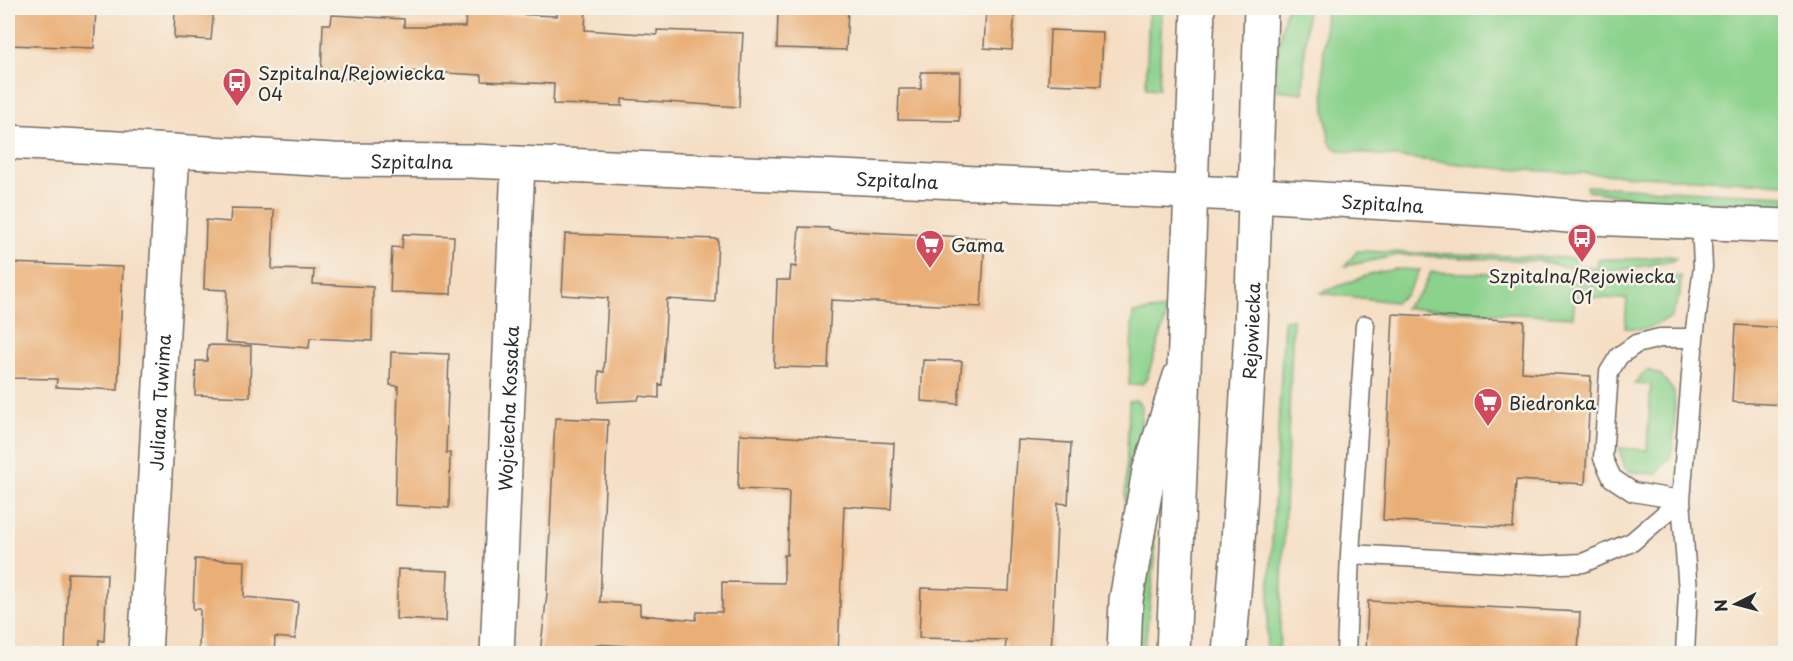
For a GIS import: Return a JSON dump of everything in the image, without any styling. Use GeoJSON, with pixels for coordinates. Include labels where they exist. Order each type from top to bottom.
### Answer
{"type":"FeatureCollection","features":[{"type":"Feature","properties":{"kind":"main road"},"geometry":{"type":"LineString","coordinates":[[1173,654],[1198,8]]}},
{"type":"Feature","properties":{"kind":"main road","name":"Rejowiecka"},"geometry":{"type":"LineString","coordinates":[[1229,654],[1245,441],[1257,195],[1261,8]]}},
{"type":"Feature","properties":{"kind":"main road","name":"Szpitalna"},"geometry":{"type":"LineString","coordinates":[[8,142],[334,160],[471,161],[1257,195],[1516,211],[1590,218],[1785,226]]}},
{"type":"Feature","properties":{"kind":"main road","name":"Juliana Tuwima"},"geometry":{"type":"LineString","coordinates":[[145,654],[173,151]]}},
{"type":"Feature","properties":{"kind":"main road","name":"Wojciecha Kossaka"},"geometry":{"type":"LineString","coordinates":[[497,654],[518,164]]}},
{"type":"Feature","properties":{"kind":"main road"},"geometry":{"type":"LineString","coordinates":[[1124,654],[1126,600],[1149,471],[1185,360]]}},
{"type":"Feature","properties":{"kind":"lane"},"geometry":{"type":"LineString","coordinates":[[1685,654],[1688,591],[1681,500],[1694,338],[1703,267],[1701,221]]}},
{"type":"Feature","properties":{"kind":"lane"},"geometry":{"type":"LineString","coordinates":[[1346,654],[1365,325]]}},
{"type":"Feature","properties":{"kind":"lane"},"geometry":{"type":"LineString","coordinates":[[1681,500],[1633,492],[1612,478],[1603,459],[1609,372],[1619,356],[1636,344],[1660,338],[1694,338]]}},
{"type":"Feature","properties":{"kind":"lane"},"geometry":{"type":"LineString","coordinates":[[1350,554],[1543,565],[1583,563],[1632,542],[1681,500]]}},
{"type":"Feature","properties":{"kind":"green space"},"geometry":{"type":"Polygon","coordinates":[[[1149,8],[1162,8],[1159,89],[1146,88],[1149,8]]]}},
{"type":"Feature","properties":{"kind":"green space"},"geometry":{"type":"Polygon","coordinates":[[[1286,8],[1307,8],[1303,93],[1277,90],[1277,55],[1286,8]]]}},
{"type":"Feature","properties":{"kind":"green space"},"geometry":{"type":"Polygon","coordinates":[[[1326,8],[1785,8],[1785,184],[1505,169],[1342,151],[1333,147],[1329,140],[1325,110],[1323,68],[1326,8]]]}},
{"type":"Feature","properties":{"kind":"green space"},"geometry":{"type":"Polygon","coordinates":[[[1586,186],[1785,196],[1785,206],[1661,201],[1611,195],[1587,190],[1586,186]]]}},
{"type":"Feature","properties":{"kind":"green space"},"geometry":{"type":"Polygon","coordinates":[[[1357,251],[1574,258],[1575,266],[1597,267],[1598,259],[1671,256],[1676,258],[1672,261],[1616,271],[1574,269],[1539,261],[1399,255],[1345,266],[1357,251]]]}},
{"type":"Feature","properties":{"kind":"green space"},"geometry":{"type":"Polygon","coordinates":[[[1395,269],[1420,270],[1406,295],[1395,302],[1320,293],[1371,274],[1395,269]]]}},
{"type":"Feature","properties":{"kind":"green space"},"geometry":{"type":"Polygon","coordinates":[[[1431,272],[1534,275],[1562,281],[1611,285],[1681,276],[1680,295],[1671,318],[1645,329],[1625,328],[1627,299],[1575,297],[1573,317],[1404,308],[1421,292],[1431,272]]]}},
{"type":"Feature","properties":{"kind":"green space"},"geometry":{"type":"Polygon","coordinates":[[[1167,309],[1147,378],[1142,384],[1129,385],[1133,313],[1167,309]]]}},
{"type":"Feature","properties":{"kind":"green space"},"geometry":{"type":"Polygon","coordinates":[[[1293,319],[1279,653],[1266,653],[1284,320],[1293,319]]]}},
{"type":"Feature","properties":{"kind":"green space"},"geometry":{"type":"Polygon","coordinates":[[[1647,370],[1661,375],[1674,392],[1673,447],[1670,458],[1656,474],[1632,472],[1625,468],[1619,448],[1647,450],[1651,385],[1634,384],[1647,370]]]}},
{"type":"Feature","properties":{"kind":"green space"},"geometry":{"type":"Polygon","coordinates":[[[1136,400],[1142,407],[1138,464],[1131,502],[1125,506],[1129,401],[1136,400]]]}},
{"type":"Feature","properties":{"kind":"green space"},"geometry":{"type":"Polygon","coordinates":[[[1154,529],[1155,559],[1144,653],[1135,654],[1138,621],[1154,529]]]}},
{"type":"Feature","properties":{"kind":"building"},"geometry":{"type":"Polygon","coordinates":[[[8,8],[96,8],[94,48],[8,45],[8,8]]]}},
{"type":"Feature","properties":{"kind":"building"},"geometry":{"type":"Polygon","coordinates":[[[175,8],[214,8],[211,40],[174,38],[175,8]]]}},
{"type":"Feature","properties":{"kind":"building"},"geometry":{"type":"Polygon","coordinates":[[[558,8],[586,8],[585,30],[657,35],[657,30],[743,33],[739,107],[622,99],[622,106],[553,104],[554,84],[482,81],[482,75],[409,71],[409,83],[321,77],[323,24],[331,24],[332,15],[404,19],[404,27],[465,27],[466,12],[557,16],[558,8]]]}},
{"type":"Feature","properties":{"kind":"building"},"geometry":{"type":"Polygon","coordinates":[[[778,8],[848,8],[846,50],[777,48],[778,8]]]}},
{"type":"Feature","properties":{"kind":"building"},"geometry":{"type":"Polygon","coordinates":[[[986,8],[1015,8],[1012,50],[984,48],[986,8]]]}},
{"type":"Feature","properties":{"kind":"building"},"geometry":{"type":"Polygon","coordinates":[[[1050,30],[1103,32],[1101,86],[1048,84],[1050,30]]]}},
{"type":"Feature","properties":{"kind":"building"},"geometry":{"type":"Polygon","coordinates":[[[921,72],[960,72],[959,121],[898,120],[899,89],[921,89],[921,72]]]}},
{"type":"Feature","properties":{"kind":"building"},"geometry":{"type":"Polygon","coordinates":[[[231,209],[274,210],[272,269],[314,270],[313,284],[373,287],[372,341],[310,338],[309,348],[225,342],[227,290],[204,289],[206,220],[230,222],[231,209]]]}},
{"type":"Feature","properties":{"kind":"building"},"geometry":{"type":"Polygon","coordinates":[[[799,227],[985,238],[981,307],[831,300],[828,368],[774,367],[777,280],[790,280],[791,266],[796,267],[799,227]]]}},
{"type":"Feature","properties":{"kind":"building"},"geometry":{"type":"Polygon","coordinates":[[[403,234],[454,236],[451,294],[390,292],[392,247],[402,248],[403,234]]]}},
{"type":"Feature","properties":{"kind":"building"},"geometry":{"type":"Polygon","coordinates":[[[565,234],[718,239],[715,302],[667,299],[662,385],[659,384],[659,398],[639,396],[638,400],[598,402],[599,371],[604,372],[608,298],[562,295],[565,234]]]}},
{"type":"Feature","properties":{"kind":"building"},"geometry":{"type":"Polygon","coordinates":[[[8,263],[123,267],[118,390],[56,387],[57,379],[8,378],[8,263]]]}},
{"type":"Feature","properties":{"kind":"building","name":"Biedronka"},"geometry":{"type":"Polygon","coordinates":[[[1393,314],[1524,321],[1522,372],[1591,376],[1585,484],[1516,480],[1513,528],[1383,520],[1393,314]]]}},
{"type":"Feature","properties":{"kind":"building"},"geometry":{"type":"Polygon","coordinates":[[[1736,325],[1785,328],[1785,405],[1732,402],[1736,325]]]}},
{"type":"Feature","properties":{"kind":"building"},"geometry":{"type":"Polygon","coordinates":[[[208,345],[251,346],[250,397],[195,395],[196,361],[207,361],[208,345]]]}},
{"type":"Feature","properties":{"kind":"building"},"geometry":{"type":"Polygon","coordinates":[[[391,352],[449,354],[446,453],[450,453],[449,508],[395,505],[398,386],[390,385],[391,352]]]}},
{"type":"Feature","properties":{"kind":"building"},"geometry":{"type":"Polygon","coordinates":[[[923,360],[962,361],[958,404],[921,401],[923,360]]]}},
{"type":"Feature","properties":{"kind":"building"},"geometry":{"type":"Polygon","coordinates":[[[555,418],[608,420],[600,602],[640,604],[640,615],[696,620],[697,612],[722,612],[722,582],[784,583],[789,491],[738,489],[740,434],[894,443],[891,509],[844,506],[838,654],[690,654],[690,650],[596,644],[596,654],[540,654],[547,593],[555,418]]]}},
{"type":"Feature","properties":{"kind":"building"},"geometry":{"type":"Polygon","coordinates":[[[1018,440],[1071,443],[1068,504],[1058,503],[1051,654],[1005,654],[1006,640],[919,638],[921,588],[1009,591],[1018,440]]]}},
{"type":"Feature","properties":{"kind":"building"},"geometry":{"type":"Polygon","coordinates":[[[195,559],[245,561],[244,597],[298,602],[295,639],[275,637],[274,654],[199,654],[200,609],[193,609],[195,559]]]}},
{"type":"Feature","properties":{"kind":"building"},"geometry":{"type":"Polygon","coordinates":[[[398,569],[448,571],[446,621],[396,619],[398,569]]]}},
{"type":"Feature","properties":{"kind":"building"},"geometry":{"type":"Polygon","coordinates":[[[68,573],[107,574],[104,641],[99,640],[98,654],[65,654],[68,573]]]}},
{"type":"Feature","properties":{"kind":"building"},"geometry":{"type":"Polygon","coordinates":[[[1368,601],[1580,612],[1578,654],[1366,654],[1368,601]]]}},
{"type":"Feature","properties":{"kind":"place","name":"Szpitalna/Rejowiecka 04"},"geometry":{"type":"Point","coordinates":[237,108]}},
{"type":"Feature","properties":{"kind":"place","name":"Szpitalna/Rejowiecka 01"},"geometry":{"type":"Point","coordinates":[1582,264]}},
{"type":"Feature","properties":{"kind":"place","name":"Gama"},"geometry":{"type":"Point","coordinates":[930,270]}},
{"type":"Feature","properties":{"kind":"place","name":"Biedronka"},"geometry":{"type":"Point","coordinates":[1488,428]}}]}
